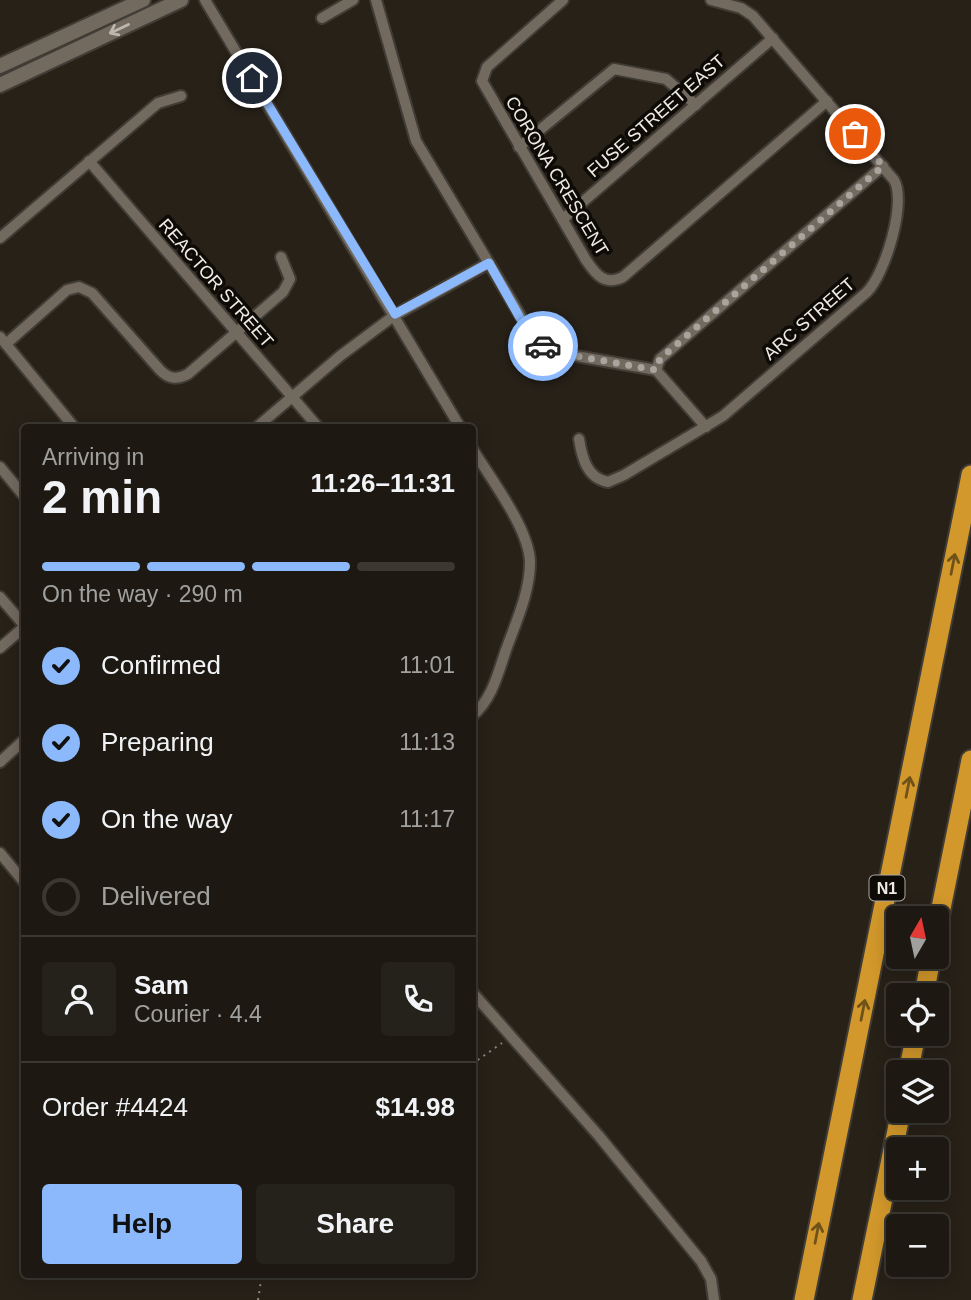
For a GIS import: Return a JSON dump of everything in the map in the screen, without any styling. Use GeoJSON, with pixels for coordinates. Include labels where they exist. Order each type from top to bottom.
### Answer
{"type":"FeatureCollection","features":[{"type":"Feature","properties":{"kind":"highway","name":"N1"},"geometry":{"type":"LineString","coordinates":[[804,1300],[971,475]]}},
{"type":"Feature","properties":{"kind":"highway"},"geometry":{"type":"LineString","coordinates":[[941,906],[971,760]]}},
{"type":"Feature","properties":{"kind":"highway"},"geometry":{"type":"LineString","coordinates":[[862,1300],[899,1123]]}},
{"type":"Feature","properties":{"kind":"main road"},"geometry":{"type":"LineString","coordinates":[[0,66],[143,0]]}},
{"type":"Feature","properties":{"kind":"main road"},"geometry":{"type":"LineString","coordinates":[[0,85],[181,0]]}},
{"type":"Feature","properties":{"kind":"street"},"geometry":{"type":"LineString","coordinates":[[205,0],[458,424]]}},
{"type":"Feature","properties":{"kind":"street"},"geometry":{"type":"LineString","coordinates":[[322,18],[353,0]]}},
{"type":"Feature","properties":{"kind":"street"},"geometry":{"type":"LineString","coordinates":[[376,0],[416,141],[520,318],[544,347],[559,353],[656,370],[706,427]]}},
{"type":"Feature","properties":{"kind":"street","name":"CORONA CRESCENT"},"geometry":{"type":"LineString","coordinates":[[562,0],[503,51],[487,67],[482,77],[486,92],[562,219],[597,275],[606,280],[618,280],[827,101]]}},
{"type":"Feature","properties":{"kind":"street","name":"ARC STREET"},"geometry":{"type":"LineString","coordinates":[[579,439],[586,466],[597,479],[608,482],[706,427],[733,408],[876,284],[885,263],[899,194],[897,184],[773,38],[745,10],[711,0]]}},
{"type":"Feature","properties":{"kind":"street","name":"FUSE STREET EAST"},"geometry":{"type":"LineString","coordinates":[[562,219],[773,38]]}},
{"type":"Feature","properties":{"kind":"street"},"geometry":{"type":"LineString","coordinates":[[519,147],[614,69],[666,79],[696,105]]}},
{"type":"Feature","properties":{"kind":"street"},"geometry":{"type":"LineString","coordinates":[[0,238],[158,103],[181,96]]}},
{"type":"Feature","properties":{"kind":"street","name":"REACTOR STREET"},"geometry":{"type":"LineString","coordinates":[[89,161],[315,424]]}},
{"type":"Feature","properties":{"kind":"street"},"geometry":{"type":"LineString","coordinates":[[656,370],[660,359],[883,166]]}},
{"type":"Feature","properties":{"kind":"street"},"geometry":{"type":"LineString","coordinates":[[72,424],[3,341],[62,294],[75,287],[92,293],[160,370],[171,378],[188,374],[287,287],[289,270],[281,257]]}},
{"type":"Feature","properties":{"kind":"street"},"geometry":{"type":"LineString","coordinates":[[260,424],[395,314],[489,263]]}},
{"type":"Feature","properties":{"kind":"street"},"geometry":{"type":"LineString","coordinates":[[476,455],[524,538],[530,562],[524,597],[496,678],[488,696],[476,711]]}},
{"type":"Feature","properties":{"kind":"street"},"geometry":{"type":"LineString","coordinates":[[0,467],[21,492]]}},
{"type":"Feature","properties":{"kind":"street"},"geometry":{"type":"LineString","coordinates":[[0,597],[21,622]]}},
{"type":"Feature","properties":{"kind":"street"},"geometry":{"type":"LineString","coordinates":[[0,648],[21,629]]}},
{"type":"Feature","properties":{"kind":"street"},"geometry":{"type":"LineString","coordinates":[[0,762],[20,744]]}},
{"type":"Feature","properties":{"kind":"street"},"geometry":{"type":"LineString","coordinates":[[0,853],[21,878]]}},
{"type":"Feature","properties":{"kind":"street"},"geometry":{"type":"LineString","coordinates":[[476,996],[599,1136],[701,1261],[711,1279],[714,1300]]}},
{"type":"Feature","properties":{"kind":"path"},"geometry":{"type":"LineString","coordinates":[[476,1061],[512,1037]]}},
{"type":"Feature","properties":{"kind":"path"},"geometry":{"type":"LineString","coordinates":[[258,1300],[261,1278]]}},
{"type":"Feature","properties":{"kind":"way so far"},"geometry":{"type":"LineString","coordinates":[[543,346],[559,353],[656,370],[660,359],[883,166],[855,134]]}},
{"type":"Feature","properties":{"kind":"route"},"geometry":{"type":"LineString","coordinates":[[252,78],[395,314],[416,306],[489,263],[520,318],[537,343],[543,346]]}}]}
